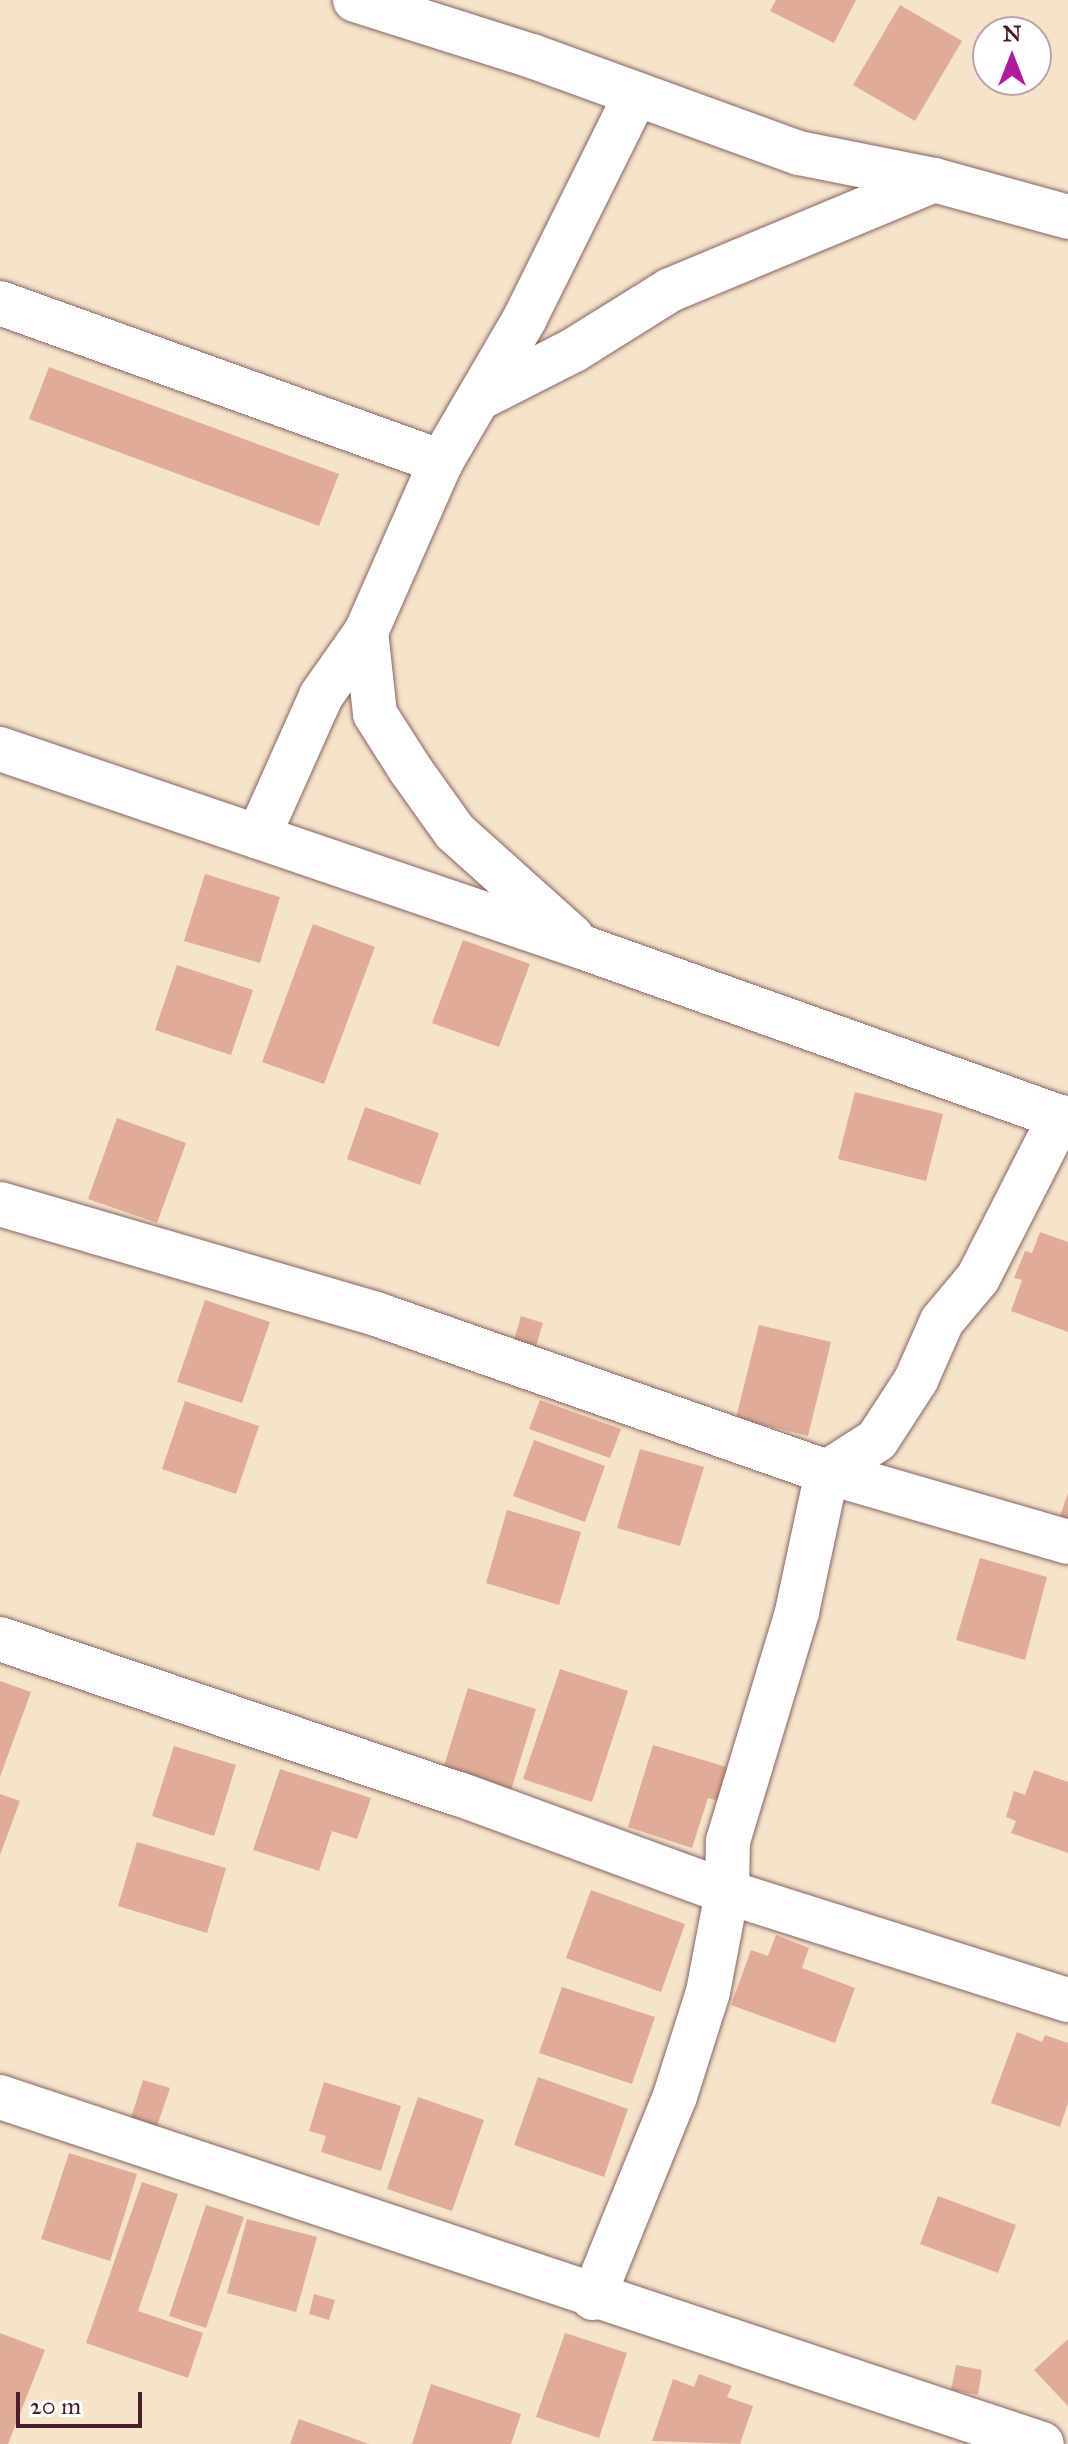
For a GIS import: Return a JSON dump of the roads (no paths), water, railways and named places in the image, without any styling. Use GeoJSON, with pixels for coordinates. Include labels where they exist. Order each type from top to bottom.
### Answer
{"type":"FeatureCollection","features":[{"type":"Feature","properties":{"kind":"street"},"geometry":{"type":"LineString","coordinates":[[355,0],[636,94],[799,153],[934,180],[1068,217]]}},
{"type":"Feature","properties":{"kind":"street"},"geometry":{"type":"LineString","coordinates":[[258,837],[321,696],[366,632],[441,462],[478,399],[636,94]]}},
{"type":"Feature","properties":{"kind":"street"},"geometry":{"type":"LineString","coordinates":[[478,399],[574,350],[670,290],[934,180]]}},
{"type":"Feature","properties":{"kind":"street"},"geometry":{"type":"LineString","coordinates":[[0,303],[441,462]]}},
{"type":"Feature","properties":{"kind":"street"},"geometry":{"type":"LineString","coordinates":[[366,632],[375,714],[410,769],[455,832],[582,947]]}},
{"type":"Feature","properties":{"kind":"street"},"geometry":{"type":"LineString","coordinates":[[0,749],[582,947],[1064,1118],[978,1278],[942,1321],[916,1380],[877,1440],[827,1472],[797,1612],[728,1841],[727,1892],[708,1992],[675,2096],[593,2298]]}},
{"type":"Feature","properties":{"kind":"street"},"geometry":{"type":"LineString","coordinates":[[0,1204],[376,1314],[827,1472],[1068,1542]]}},
{"type":"Feature","properties":{"kind":"street"},"geometry":{"type":"LineString","coordinates":[[0,1639],[459,1794],[727,1892],[1068,2000]]}},
{"type":"Feature","properties":{"kind":"street"},"geometry":{"type":"LineString","coordinates":[[0,2097],[593,2298],[1042,2444]]}}]}
